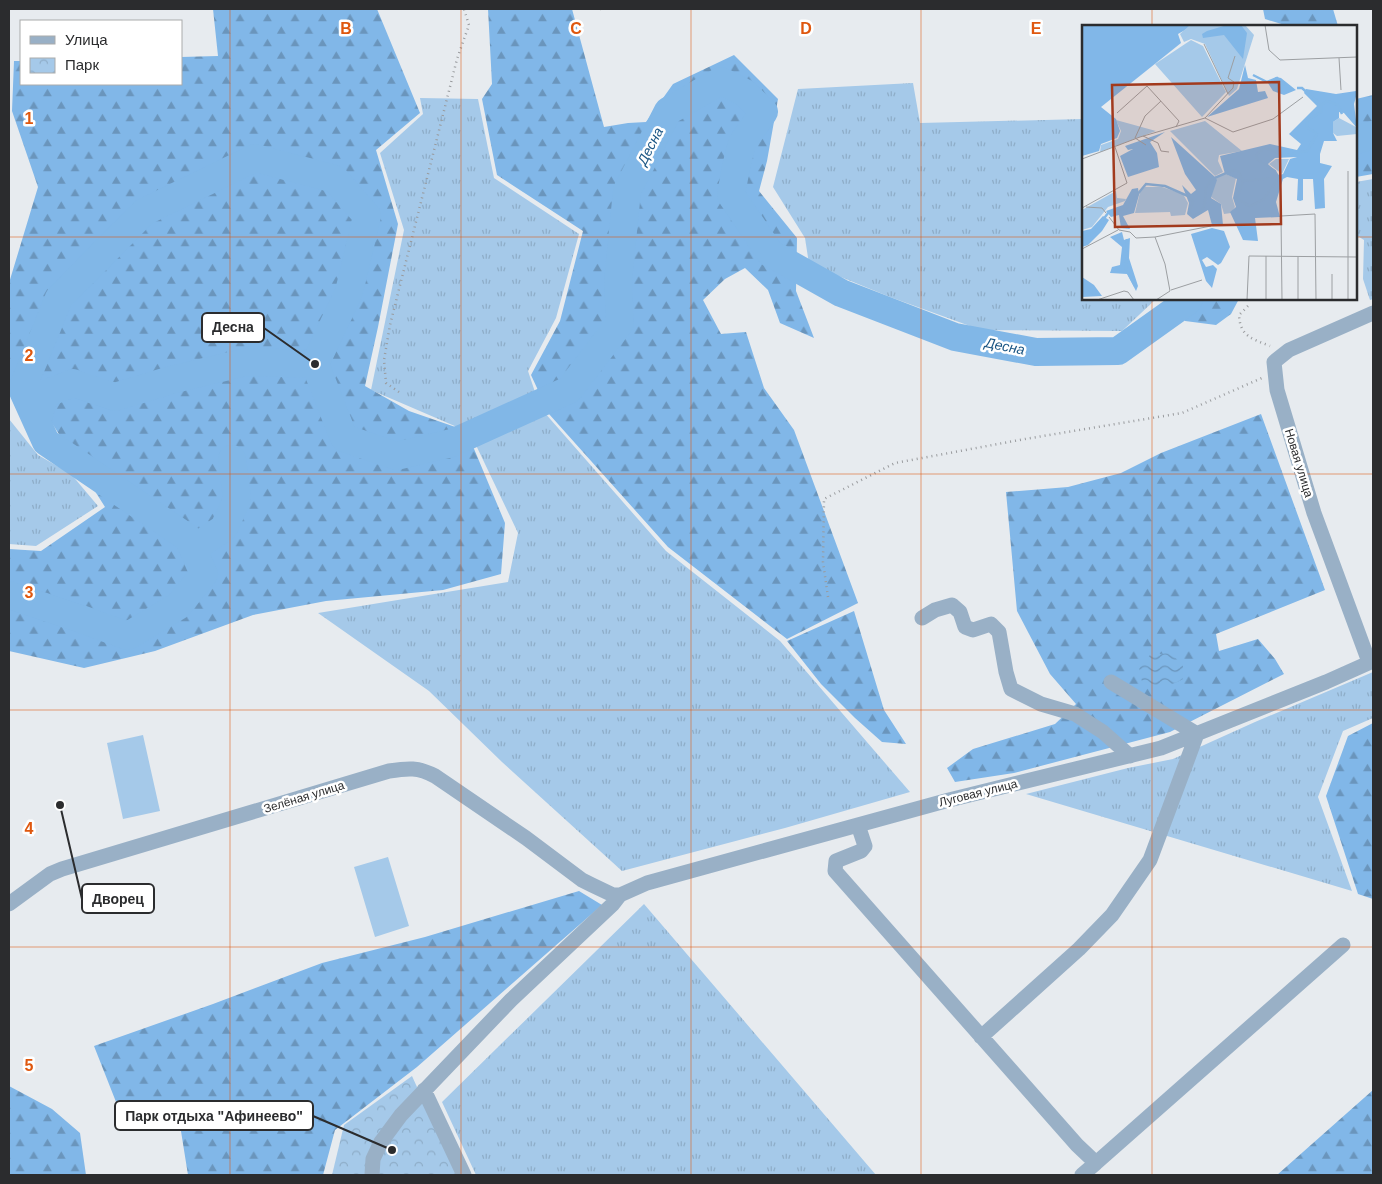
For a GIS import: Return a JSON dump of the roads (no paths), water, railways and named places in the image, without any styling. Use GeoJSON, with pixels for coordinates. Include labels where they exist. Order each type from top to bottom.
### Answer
{"type":"FeatureCollection","features":[{"type":"Feature","properties":{"kind":"lane","name":"Новая улица"},"geometry":{"type":"LineString","coordinates":[[1371,662],[1314,513],[1277,390],[1274,362],[1291,349],[1373,313]]}},
{"type":"Feature","properties":{"kind":"lane"},"geometry":{"type":"LineString","coordinates":[[922,618],[935,610],[952,605],[960,612],[965,627],[973,630],[991,624],[999,632],[1006,672],[1012,689],[1041,704],[1075,714],[1103,732],[1130,756]]}},
{"type":"Feature","properties":{"kind":"lane","name":"Луговая улица"},"geometry":{"type":"LineString","coordinates":[[620,895],[647,883],[949,800],[1161,748],[1371,662]]}},
{"type":"Feature","properties":{"kind":"lane"},"geometry":{"type":"LineString","coordinates":[[982,1037],[1080,949],[1112,915],[1150,860],[1197,734],[1111,682]]}},
{"type":"Feature","properties":{"kind":"lane","name":"Зелёная улица"},"geometry":{"type":"LineString","coordinates":[[9,904],[50,874],[62,869],[389,771],[413,768],[425,770],[436,776],[526,838],[582,880],[613,895],[620,895]]}},
{"type":"Feature","properties":{"kind":"lane"},"geometry":{"type":"LineString","coordinates":[[858,825],[865,846],[862,851],[836,861],[835,871],[1077,1145],[1096,1163]]}},
{"type":"Feature","properties":{"kind":"lane"},"geometry":{"type":"LineString","coordinates":[[372,1175],[374,1159],[381,1142],[401,1115],[511,1000],[613,904],[620,895]]}},
{"type":"Feature","properties":{"kind":"lane"},"geometry":{"type":"LineString","coordinates":[[1082,1175],[1343,945]]}},
{"type":"Feature","properties":{"kind":"lane"},"geometry":{"type":"LineString","coordinates":[[424,1090],[464,1175]]}},
{"type":"Feature","properties":{"kind":"water"},"geometry":{"type":"Polygon","coordinates":[[[1169,653],[1183,664],[1183,679],[1173,684],[1163,685],[1142,682],[1139,667],[1150,655],[1169,653]]]}},
{"type":"Feature","properties":{"kind":"waterway","name":"Десна"},"geometry":{"type":"LineString","coordinates":[[9,595],[128,636],[178,606],[204,574],[188,538],[46,442],[22,389],[59,298],[144,212],[255,158],[335,179],[367,216],[349,292],[315,364],[344,438],[396,456],[452,443],[569,390],[620,323],[618,281],[627,191],[668,111],[721,81],[745,93],[764,112],[742,143],[731,195],[770,253],[841,293],[955,337],[1036,352],[1118,351],[1188,300]]}},
{"type":"Feature","properties":{"kind":"waterway","name":"Десна"},"geometry":{"type":"LineString","coordinates":[[1357,140],[1373,135]]}},
{"type":"Feature","properties":{"kind":"waterway"},"geometry":{"type":"LineString","coordinates":[[37,422],[45,394],[73,383],[115,397],[171,380],[246,362],[315,364]]}},
{"type":"Feature","properties":{"kind":"waterway","name":"Десна"},"geometry":{"type":"LineString","coordinates":[[193,549],[224,528],[237,499],[232,459]]}},
{"type":"Feature","properties":{"kind":"place","name":"Десна"},"geometry":{"type":"Point","coordinates":[315,364]}},
{"type":"Feature","properties":{"kind":"place","name":"Дворец"},"geometry":{"type":"Point","coordinates":[60,805]}},
{"type":"Feature","properties":{"kind":"place","name":"Парк отдыха \"Афинеево\""},"geometry":{"type":"Point","coordinates":[392,1150]}}]}
